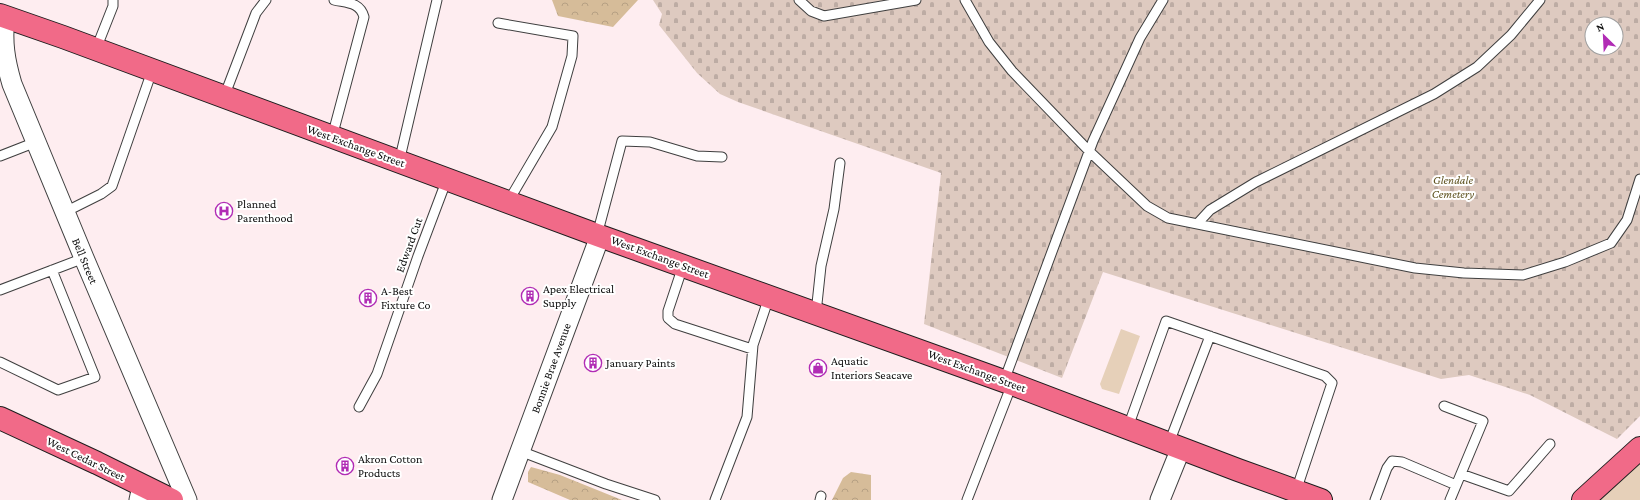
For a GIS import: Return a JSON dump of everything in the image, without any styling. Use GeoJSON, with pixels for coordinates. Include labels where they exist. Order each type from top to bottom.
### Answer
{"type":"FeatureCollection","features":[{"type":"Feature","properties":{"kind":"main road","name":"West Exchange Street"},"geometry":{"type":"LineString","coordinates":[[3,16],[683,266],[1008,382],[1321,500]]}},
{"type":"Feature","properties":{"kind":"main road","name":"West Cedar Street"},"geometry":{"type":"LineString","coordinates":[[0,418],[97,463],[140,493],[172,500]]}},
{"type":"Feature","properties":{"kind":"main road"},"geometry":{"type":"LineString","coordinates":[[1583,500],[1640,448]]}},
{"type":"Feature","properties":{"kind":"street","name":"Bell Street"},"geometry":{"type":"LineString","coordinates":[[3,16],[5,61],[12,84],[187,500]]}},
{"type":"Feature","properties":{"kind":"street","name":"Bonnie Brae Avenue"},"geometry":{"type":"LineString","coordinates":[[502,500],[598,235]]}},
{"type":"Feature","properties":{"kind":"street"},"geometry":{"type":"LineString","coordinates":[[1160,500],[1175,446]]}},
{"type":"Feature","properties":{"kind":"lane"},"geometry":{"type":"LineString","coordinates":[[224,97],[256,13],[266,0]]}},
{"type":"Feature","properties":{"kind":"lane"},"geometry":{"type":"LineString","coordinates":[[332,137],[364,17],[362,10],[356,5],[334,0]]}},
{"type":"Feature","properties":{"kind":"lane"},"geometry":{"type":"LineString","coordinates":[[398,162],[437,0]]}},
{"type":"Feature","properties":{"kind":"lane"},"geometry":{"type":"LineString","coordinates":[[799,0],[811,11],[824,16],[916,0]]}},
{"type":"Feature","properties":{"kind":"lane"},"geometry":{"type":"LineString","coordinates":[[965,0],[989,42],[1012,71],[1089,151],[1147,206],[1168,218],[1415,268],[1464,273],[1523,275],[1565,262],[1610,243],[1626,220],[1640,179]]}},
{"type":"Feature","properties":{"kind":"lane"},"geometry":{"type":"LineString","coordinates":[[968,500],[1089,151],[1140,38],[1163,0]]}},
{"type":"Feature","properties":{"kind":"lane"},"geometry":{"type":"LineString","coordinates":[[1198,223],[1210,210],[1256,182],[1434,94],[1477,67],[1511,35],[1540,0]]}},
{"type":"Feature","properties":{"kind":"lane"},"geometry":{"type":"LineString","coordinates":[[96,50],[115,2]]}},
{"type":"Feature","properties":{"kind":"lane"},"geometry":{"type":"LineString","coordinates":[[498,23],[573,36],[572,56],[552,127],[508,202]]}},
{"type":"Feature","properties":{"kind":"lane"},"geometry":{"type":"LineString","coordinates":[[65,212],[101,194],[112,186],[152,71]]}},
{"type":"Feature","properties":{"kind":"lane"},"geometry":{"type":"LineString","coordinates":[[598,235],[622,141],[650,142],[696,156],[722,157]]}},
{"type":"Feature","properties":{"kind":"lane"},"geometry":{"type":"LineString","coordinates":[[0,156],[36,142]]}},
{"type":"Feature","properties":{"kind":"lane"},"geometry":{"type":"LineString","coordinates":[[816,313],[821,266],[834,209],[840,163]]}},
{"type":"Feature","properties":{"kind":"lane","name":"Edward Cut"},"geometry":{"type":"LineString","coordinates":[[359,408],[377,374],[446,179]]}},
{"type":"Feature","properties":{"kind":"lane"},"geometry":{"type":"LineString","coordinates":[[0,290],[84,258]]}},
{"type":"Feature","properties":{"kind":"lane"},"geometry":{"type":"LineString","coordinates":[[683,266],[668,311],[668,318],[675,324],[752,350]]}},
{"type":"Feature","properties":{"kind":"lane"},"geometry":{"type":"LineString","coordinates":[[0,362],[58,390],[95,377],[52,270]]}},
{"type":"Feature","properties":{"kind":"lane"},"geometry":{"type":"LineString","coordinates":[[715,500],[747,417],[752,350],[769,296]]}},
{"type":"Feature","properties":{"kind":"lane"},"geometry":{"type":"LineString","coordinates":[[1128,427],[1166,321],[1325,376],[1332,383],[1296,491]]}},
{"type":"Feature","properties":{"kind":"lane"},"geometry":{"type":"LineString","coordinates":[[1175,446],[1210,336]]}},
{"type":"Feature","properties":{"kind":"lane"},"geometry":{"type":"LineString","coordinates":[[1444,406],[1483,421],[1450,500]]}},
{"type":"Feature","properties":{"kind":"lane"},"geometry":{"type":"LineString","coordinates":[[1461,474],[1509,491],[1550,444]]}},
{"type":"Feature","properties":{"kind":"lane"},"geometry":{"type":"LineString","coordinates":[[520,451],[606,484],[655,500]]}},
{"type":"Feature","properties":{"kind":"lane"},"geometry":{"type":"LineString","coordinates":[[1375,500],[1387,468],[1392,461],[1402,462],[1456,484]]}},
{"type":"Feature","properties":{"kind":"shaded area"},"geometry":{"type":"Polygon","coordinates":[[[1121,329],[1140,336],[1119,394],[1102,389],[1100,384],[1121,329]]]}},
{"type":"Feature","properties":{"kind":"shaded area"},"geometry":{"type":"Polygon","coordinates":[[[1640,463],[1640,500],[1600,500],[1640,463]]]}},
{"type":"Feature","properties":{"kind":"green space"},"geometry":{"type":"Polygon","coordinates":[[[552,0],[638,0],[613,27],[558,16],[552,0]]]}},
{"type":"Feature","properties":{"kind":"green space","name":"Glendale Cemetery"},"geometry":{"type":"Polygon","coordinates":[[[653,0],[1640,0],[1640,416],[1617,439],[1530,395],[1469,375],[1441,379],[1103,272],[1062,378],[924,324],[941,173],[738,102],[720,94],[697,73],[659,25],[662,14],[653,0]]]}},
{"type":"Feature","properties":{"kind":"green space"},"geometry":{"type":"Polygon","coordinates":[[[531,467],[560,475],[622,500],[570,500],[528,482],[528,472],[531,467]]]}},
{"type":"Feature","properties":{"kind":"green space"},"geometry":{"type":"Polygon","coordinates":[[[851,472],[871,475],[871,500],[832,500],[843,478],[851,472]]]}},
{"type":"Feature","properties":{"kind":"place","name":"Planned Parenthood"},"geometry":{"type":"Point","coordinates":[224,211]}},
{"type":"Feature","properties":{"kind":"place","name":"Apex Electrical Supply"},"geometry":{"type":"Point","coordinates":[530,296]}},
{"type":"Feature","properties":{"kind":"place","name":"A-Best Fixture Co"},"geometry":{"type":"Point","coordinates":[368,298]}},
{"type":"Feature","properties":{"kind":"place","name":"January Paints"},"geometry":{"type":"Point","coordinates":[593,363]}},
{"type":"Feature","properties":{"kind":"place","name":"Aquatic Interiors Seacave"},"geometry":{"type":"Point","coordinates":[818,368]}},
{"type":"Feature","properties":{"kind":"place","name":"Akron Cotton Products"},"geometry":{"type":"Point","coordinates":[345,466]}}]}
